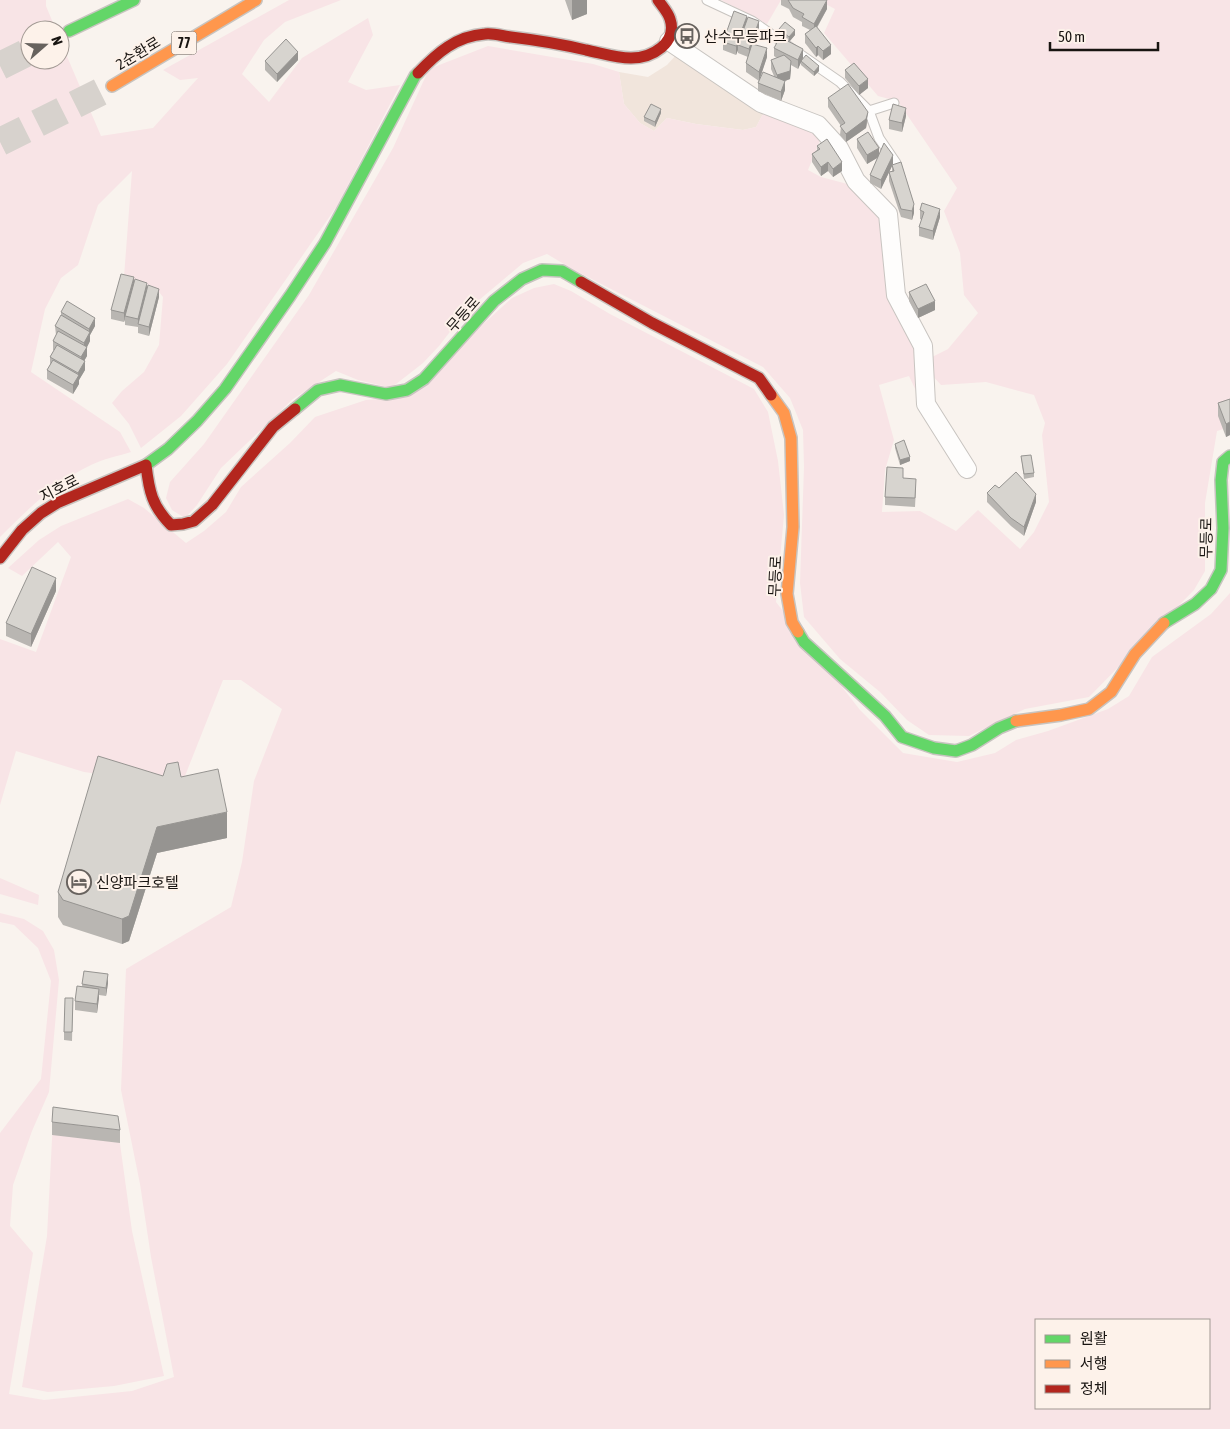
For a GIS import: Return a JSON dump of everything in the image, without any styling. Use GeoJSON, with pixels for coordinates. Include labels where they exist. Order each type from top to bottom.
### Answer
{"type":"FeatureCollection","features":[{"type":"Feature","properties":{"kind":"main road"},"geometry":{"type":"LineString","coordinates":[[70,30],[134,0]]}},
{"type":"Feature","properties":{"kind":"main road","name":"2순환로"},"geometry":{"type":"LineString","coordinates":[[112,86],[256,0]]}},
{"type":"Feature","properties":{"kind":"main road"},"geometry":{"type":"LineString","coordinates":[[146,465],[168,449],[197,421],[225,389],[242,365],[325,243],[415,76],[436,53],[449,43],[461,38],[486,33],[550,42],[634,58],[655,53],[662,49],[669,41],[672,33],[670,20],[658,0]]}},
{"type":"Feature","properties":{"kind":"main road","name":"무등로"},"geometry":{"type":"LineString","coordinates":[[146,465],[149,492],[160,515],[172,525],[194,521],[212,505],[273,427],[318,390],[340,385],[386,394],[407,390],[424,379],[494,301],[522,279],[542,270],[562,271],[652,323],[759,378],[784,413],[791,438],[793,527],[787,594],[792,622],[804,642],[884,716],[902,737],[934,748],[956,751],[972,745],[998,728],[1020,720],[1061,715],[1088,709],[1111,692],[1135,654],[1164,622],[1195,604],[1211,589],[1220,570],[1223,528],[1221,480],[1223,462],[1230,456]]}},
{"type":"Feature","properties":{"kind":"main road","name":"지호로"},"geometry":{"type":"LineString","coordinates":[[0,558],[22,530],[41,513],[57,503],[146,465]]}},
{"type":"Feature","properties":{"kind":"street"},"geometry":{"type":"LineString","coordinates":[[669,41],[761,103],[818,125],[839,148],[856,181],[888,214],[896,295],[923,346],[926,404],[967,469]]}},
{"type":"Feature","properties":{"kind":"lane"},"geometry":{"type":"LineString","coordinates":[[708,0],[752,21],[840,82],[869,111],[879,138],[896,163]]}},
{"type":"Feature","properties":{"kind":"lane"},"geometry":{"type":"LineString","coordinates":[[869,111],[894,103]]}},
{"type":"Feature","properties":{"kind":"shaded area"},"geometry":{"type":"Polygon","coordinates":[[[0,0],[46,0],[46,6],[52,20],[20,20],[20,70],[70,70],[70,63],[101,136],[153,128],[198,78],[180,80],[163,70],[289,0],[341,0],[285,22],[264,40],[242,74],[269,102],[302,58],[368,18],[373,35],[348,82],[366,90],[400,85],[337,206],[227,364],[181,416],[141,448],[129,424],[112,403],[122,391],[144,372],[159,345],[163,297],[155,287],[124,277],[132,171],[98,205],[78,265],[61,278],[45,309],[31,372],[120,432],[131,452],[96,463],[65,480],[31,507],[0,537],[0,0]]]}},
{"type":"Feature","properties":{"kind":"shaded area"},"geometry":{"type":"Polygon","coordinates":[[[721,0],[781,0],[767,24],[721,0]]]}},
{"type":"Feature","properties":{"kind":"shaded area"},"geometry":{"type":"Polygon","coordinates":[[[818,0],[1230,0],[1230,427],[1217,431],[1205,503],[1205,571],[1194,590],[1089,697],[1025,709],[969,736],[929,735],[907,720],[880,692],[840,659],[804,617],[800,583],[804,467],[803,430],[790,398],[763,367],[574,270],[547,254],[523,263],[466,311],[423,363],[391,388],[358,380],[336,371],[293,399],[221,468],[197,505],[185,518],[172,510],[166,498],[170,482],[204,444],[309,295],[393,148],[429,69],[488,46],[593,64],[619,72],[624,104],[640,123],[654,131],[667,118],[743,130],[756,127],[764,112],[812,129],[821,138],[808,170],[821,177],[855,186],[884,217],[921,363],[918,395],[909,376],[879,385],[894,440],[885,470],[882,512],[920,511],[956,531],[978,510],[1020,549],[1034,532],[1049,502],[1042,435],[1045,423],[1034,395],[986,382],[941,385],[930,373],[930,358],[948,349],[978,313],[964,295],[960,253],[944,211],[957,188],[899,103],[878,96],[824,33],[835,9],[818,0]]]}},
{"type":"Feature","properties":{"kind":"shaded area"},"geometry":{"type":"Polygon","coordinates":[[[678,53],[764,112],[756,127],[743,130],[667,118],[654,131],[640,123],[624,104],[619,72],[648,77],[667,65],[678,53]]]}},
{"type":"Feature","properties":{"kind":"shaded area"},"geometry":{"type":"Polygon","coordinates":[[[554,284],[571,291],[610,314],[754,389],[768,412],[778,461],[784,515],[776,602],[860,710],[903,753],[957,762],[995,753],[1016,740],[1048,731],[1108,709],[1129,696],[1152,657],[1211,614],[1230,593],[1230,1429],[0,1429],[0,1133],[41,1079],[51,981],[38,948],[14,925],[0,922],[0,913],[24,919],[43,931],[54,950],[59,980],[49,1092],[32,1131],[13,1185],[10,1226],[33,1253],[9,1394],[44,1400],[132,1391],[174,1377],[151,1257],[140,1184],[121,1090],[126,969],[231,907],[242,862],[254,781],[282,709],[241,680],[223,680],[183,781],[156,782],[84,772],[16,751],[0,805],[0,639],[36,652],[71,557],[58,542],[22,576],[8,568],[39,540],[61,526],[128,499],[144,508],[186,543],[204,531],[226,512],[241,487],[290,443],[315,417],[366,400],[403,397],[512,298],[534,288],[554,284]]]}},
{"type":"Feature","properties":{"kind":"shaded area"},"geometry":{"type":"Polygon","coordinates":[[[0,878],[39,895],[38,905],[0,894],[0,878]]]}},
{"type":"Feature","properties":{"kind":"shaded area"},"geometry":{"type":"Polygon","coordinates":[[[53,1120],[118,1129],[132,1231],[164,1376],[114,1386],[48,1392],[22,1387],[47,1236],[53,1120]]]}},
{"type":"Feature","properties":{"kind":"building"},"geometry":{"type":"Polygon","coordinates":[[[788,0],[827,0],[814,24],[802,17],[804,14],[793,8],[788,0]]]}},
{"type":"Feature","properties":{"kind":"building"},"geometry":{"type":"Polygon","coordinates":[[[734,11],[747,16],[736,46],[723,42],[734,11]]]}},
{"type":"Feature","properties":{"kind":"building"},"geometry":{"type":"Polygon","coordinates":[[[748,17],[759,21],[749,49],[738,45],[748,17]]]}},
{"type":"Feature","properties":{"kind":"building"},"geometry":{"type":"Polygon","coordinates":[[[785,22],[795,30],[789,37],[779,29],[785,22]]]}},
{"type":"Feature","properties":{"kind":"building"},"geometry":{"type":"Polygon","coordinates":[[[816,26],[831,45],[823,51],[818,46],[816,48],[805,34],[816,26]]]}},
{"type":"Feature","properties":{"kind":"building"},"geometry":{"type":"Polygon","coordinates":[[[780,37],[803,49],[798,60],[774,48],[780,37]]]}},
{"type":"Feature","properties":{"kind":"building"},"geometry":{"type":"Polygon","coordinates":[[[286,39],[298,52],[277,74],[265,61],[286,39]]]}},
{"type":"Feature","properties":{"kind":"building"},"geometry":{"type":"Polygon","coordinates":[[[752,44],[767,48],[759,72],[746,63],[752,44]]]}},
{"type":"Feature","properties":{"kind":"building"},"geometry":{"type":"Polygon","coordinates":[[[784,55],[791,61],[790,71],[777,75],[771,60],[784,55]]]}},
{"type":"Feature","properties":{"kind":"building"},"geometry":{"type":"Polygon","coordinates":[[[806,55],[819,66],[814,72],[801,61],[806,55]]]}},
{"type":"Feature","properties":{"kind":"building"},"geometry":{"type":"Polygon","coordinates":[[[854,63],[868,79],[859,86],[845,70],[854,63]]]}},
{"type":"Feature","properties":{"kind":"building"},"geometry":{"type":"Polygon","coordinates":[[[763,72],[785,81],[781,92],[758,83],[763,72]]]}},
{"type":"Feature","properties":{"kind":"building"},"geometry":{"type":"Polygon","coordinates":[[[848,84],[868,112],[866,119],[846,134],[840,126],[845,123],[828,98],[848,84]]]}},
{"type":"Feature","properties":{"kind":"building"},"geometry":{"type":"Polygon","coordinates":[[[651,104],[661,109],[655,122],[644,117],[651,104]]]}},
{"type":"Feature","properties":{"kind":"building"},"geometry":{"type":"Polygon","coordinates":[[[893,104],[906,108],[902,123],[889,120],[893,104]]]}},
{"type":"Feature","properties":{"kind":"building"},"geometry":{"type":"Polygon","coordinates":[[[868,132],[879,148],[867,155],[857,139],[868,132]]]}},
{"type":"Feature","properties":{"kind":"building"},"geometry":{"type":"Polygon","coordinates":[[[827,139],[842,162],[833,169],[828,162],[821,167],[812,154],[820,149],[817,146],[827,139]]]}},
{"type":"Feature","properties":{"kind":"building"},"geometry":{"type":"Polygon","coordinates":[[[884,143],[893,155],[881,180],[870,175],[884,143]]]}},
{"type":"Feature","properties":{"kind":"building"},"geometry":{"type":"Polygon","coordinates":[[[901,162],[914,204],[912,211],[901,209],[889,172],[894,171],[892,165],[901,162]]]}},
{"type":"Feature","properties":{"kind":"building"},"geometry":{"type":"Polygon","coordinates":[[[922,203],[940,209],[933,231],[919,227],[924,212],[920,210],[922,203]]]}},
{"type":"Feature","properties":{"kind":"building"},"geometry":{"type":"Polygon","coordinates":[[[121,274],[134,277],[124,313],[111,310],[121,274]]]}},
{"type":"Feature","properties":{"kind":"building"},"geometry":{"type":"Polygon","coordinates":[[[135,279],[147,283],[138,319],[125,316],[135,279]]]}},
{"type":"Feature","properties":{"kind":"building"},"geometry":{"type":"Polygon","coordinates":[[[926,284],[935,301],[918,309],[909,292],[926,284]]]}},
{"type":"Feature","properties":{"kind":"building"},"geometry":{"type":"Polygon","coordinates":[[[148,285],[159,289],[149,327],[138,324],[148,285]]]}},
{"type":"Feature","properties":{"kind":"building"},"geometry":{"type":"Polygon","coordinates":[[[67,301],[95,318],[89,329],[61,312],[67,301]]]}},
{"type":"Feature","properties":{"kind":"building"},"geometry":{"type":"Polygon","coordinates":[[[61,315],[90,332],[84,343],[55,326],[61,315]]]}},
{"type":"Feature","properties":{"kind":"building"},"geometry":{"type":"Polygon","coordinates":[[[58,331],[87,347],[81,357],[53,341],[58,331]]]}},
{"type":"Feature","properties":{"kind":"building"},"geometry":{"type":"Polygon","coordinates":[[[57,345],[85,361],[78,373],[50,357],[57,345]]]}},
{"type":"Feature","properties":{"kind":"building"},"geometry":{"type":"Polygon","coordinates":[[[53,360],[79,375],[73,385],[47,370],[53,360]]]}},
{"type":"Feature","properties":{"kind":"building"},"geometry":{"type":"Polygon","coordinates":[[[1230,399],[1230,422],[1226,424],[1218,403],[1230,399]]]}},
{"type":"Feature","properties":{"kind":"building"},"geometry":{"type":"Polygon","coordinates":[[[904,440],[910,457],[900,460],[895,444],[904,440]]]}},
{"type":"Feature","properties":{"kind":"building"},"geometry":{"type":"Polygon","coordinates":[[[1031,455],[1034,473],[1024,474],[1021,456],[1031,455]]]}},
{"type":"Feature","properties":{"kind":"building"},"geometry":{"type":"Polygon","coordinates":[[[887,467],[903,468],[903,478],[916,479],[915,498],[885,497],[887,467]]]}},
{"type":"Feature","properties":{"kind":"building"},"geometry":{"type":"Polygon","coordinates":[[[1016,472],[1036,494],[1024,527],[1011,518],[987,493],[995,485],[999,488],[1016,472]]]}},
{"type":"Feature","properties":{"kind":"building"},"geometry":{"type":"Polygon","coordinates":[[[32,567],[56,578],[31,634],[6,623],[32,567]]]}},
{"type":"Feature","properties":{"kind":"building"},"geometry":{"type":"Polygon","coordinates":[[[98,756],[163,776],[167,764],[178,762],[181,777],[218,769],[227,812],[157,827],[129,916],[122,919],[63,900],[58,892],[98,756]]]}},
{"type":"Feature","properties":{"kind":"building"},"geometry":{"type":"Polygon","coordinates":[[[84,971],[108,974],[106,988],[82,984],[84,971]]]}},
{"type":"Feature","properties":{"kind":"building"},"geometry":{"type":"Polygon","coordinates":[[[77,986],[99,989],[97,1004],[75,1001],[77,986]]]}},
{"type":"Feature","properties":{"kind":"building"},"geometry":{"type":"Polygon","coordinates":[[[65,998],[73,998],[72,1032],[64,1032],[65,998]]]}},
{"type":"Feature","properties":{"kind":"building"},"geometry":{"type":"Polygon","coordinates":[[[53,1107],[118,1116],[120,1130],[52,1122],[53,1107]]]}},
{"type":"Feature","properties":{"kind":"tunnel"},"geometry":{"type":"LineString","coordinates":[[0,66],[20,56]]}},
{"type":"Feature","properties":{"kind":"tunnel"},"geometry":{"type":"LineString","coordinates":[[0,142],[112,86]]}},
{"type":"Feature","properties":{"kind":"traffic: fast"},"geometry":{"type":"LineString","coordinates":[[70,31],[134,0]]}},
{"type":"Feature","properties":{"kind":"traffic: fast"},"geometry":{"type":"LineString","coordinates":[[146,465],[168,449],[197,421],[225,389],[290,296],[325,243],[418,73]]}},
{"type":"Feature","properties":{"kind":"traffic: fast"},"geometry":{"type":"LineString","coordinates":[[295,409],[318,390],[340,385],[386,394],[407,390],[424,379],[494,301],[522,279],[542,270],[562,271],[581,282]]}},
{"type":"Feature","properties":{"kind":"traffic: fast"},"geometry":{"type":"LineString","coordinates":[[1164,623],[1195,604],[1211,589],[1221,570],[1223,528],[1221,480],[1223,462],[1230,456]]}},
{"type":"Feature","properties":{"kind":"traffic: fast"},"geometry":{"type":"LineString","coordinates":[[798,632],[804,642],[885,716],[902,737],[934,748],[956,751],[972,745],[999,728],[1016,721]]}},
{"type":"Feature","properties":{"kind":"traffic: slow"},"geometry":{"type":"LineString","coordinates":[[112,86],[256,0]]}},
{"type":"Feature","properties":{"kind":"traffic: slow"},"geometry":{"type":"LineString","coordinates":[[771,395],[784,413],[791,438],[793,527],[787,594],[792,622],[798,632]]}},
{"type":"Feature","properties":{"kind":"traffic: slow"},"geometry":{"type":"LineString","coordinates":[[1016,721],[1089,709],[1111,692],[1135,654],[1164,623]]}},
{"type":"Feature","properties":{"kind":"traffic: jam"},"geometry":{"type":"LineString","coordinates":[[418,73],[440,52],[456,42],[475,35],[485,34],[549,42],[620,57],[631,58],[647,55],[655,52],[667,42],[670,35],[670,19],[658,0]]}},
{"type":"Feature","properties":{"kind":"traffic: jam"},"geometry":{"type":"LineString","coordinates":[[581,282],[652,323],[759,378],[771,395]]}},
{"type":"Feature","properties":{"kind":"traffic: jam"},"geometry":{"type":"LineString","coordinates":[[146,465],[152,498],[165,518],[171,525],[194,521],[212,505],[273,427],[295,409]]}},
{"type":"Feature","properties":{"kind":"traffic: jam"},"geometry":{"type":"LineString","coordinates":[[0,558],[22,530],[41,513],[57,503],[146,465]]}},
{"type":"Feature","properties":{"kind":"place","name":"산수무등파크"},"geometry":{"type":"Point","coordinates":[687,36]}},
{"type":"Feature","properties":{"kind":"place","name":"신양파크호텔"},"geometry":{"type":"Point","coordinates":[79,882]}}]}
